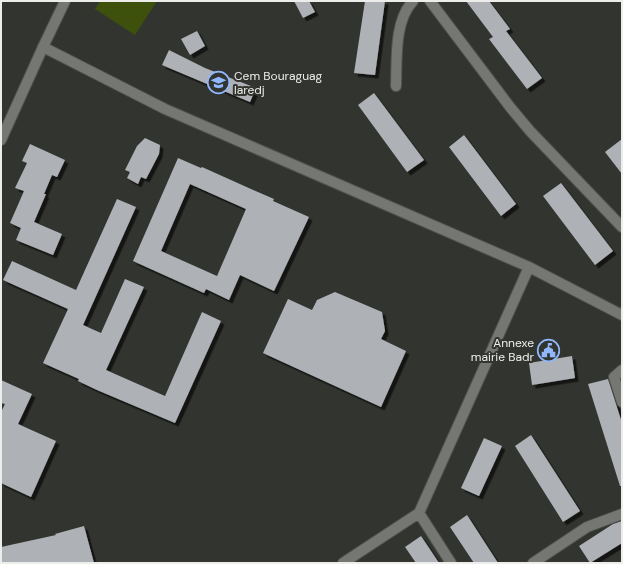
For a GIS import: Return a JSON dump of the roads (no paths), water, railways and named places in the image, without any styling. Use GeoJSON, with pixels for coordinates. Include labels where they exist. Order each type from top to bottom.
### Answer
{"type":"FeatureCollection","features":[{"type":"Feature","properties":{"kind":"street"},"geometry":{"type":"LineString","coordinates":[[1,140],[65,1]]}},
{"type":"Feature","properties":{"kind":"street"},"geometry":{"type":"LineString","coordinates":[[396,86],[401,22],[407,9],[414,1]]}},
{"type":"Feature","properties":{"kind":"street"},"geometry":{"type":"LineString","coordinates":[[430,1],[510,107],[530,131],[622,227]]}},
{"type":"Feature","properties":{"kind":"street"},"geometry":{"type":"LineString","coordinates":[[43,47],[165,109],[530,267],[622,315]]}},
{"type":"Feature","properties":{"kind":"street"},"geometry":{"type":"LineString","coordinates":[[343,563],[419,513],[530,267]]}},
{"type":"Feature","properties":{"kind":"street"},"geometry":{"type":"LineString","coordinates":[[622,370],[614,377],[622,402]]}},
{"type":"Feature","properties":{"kind":"street"},"geometry":{"type":"LineString","coordinates":[[419,513],[451,563]]}},
{"type":"Feature","properties":{"kind":"street"},"geometry":{"type":"LineString","coordinates":[[533,563],[587,527],[622,514]]}},
{"type":"Feature","properties":{"kind":"place","name":"Cem Bouraguag laredj"},"geometry":{"type":"Point","coordinates":[218,83]}},
{"type":"Feature","properties":{"kind":"place","name":"Annexe mairie Badr"},"geometry":{"type":"Point","coordinates":[549,350]}}]}
